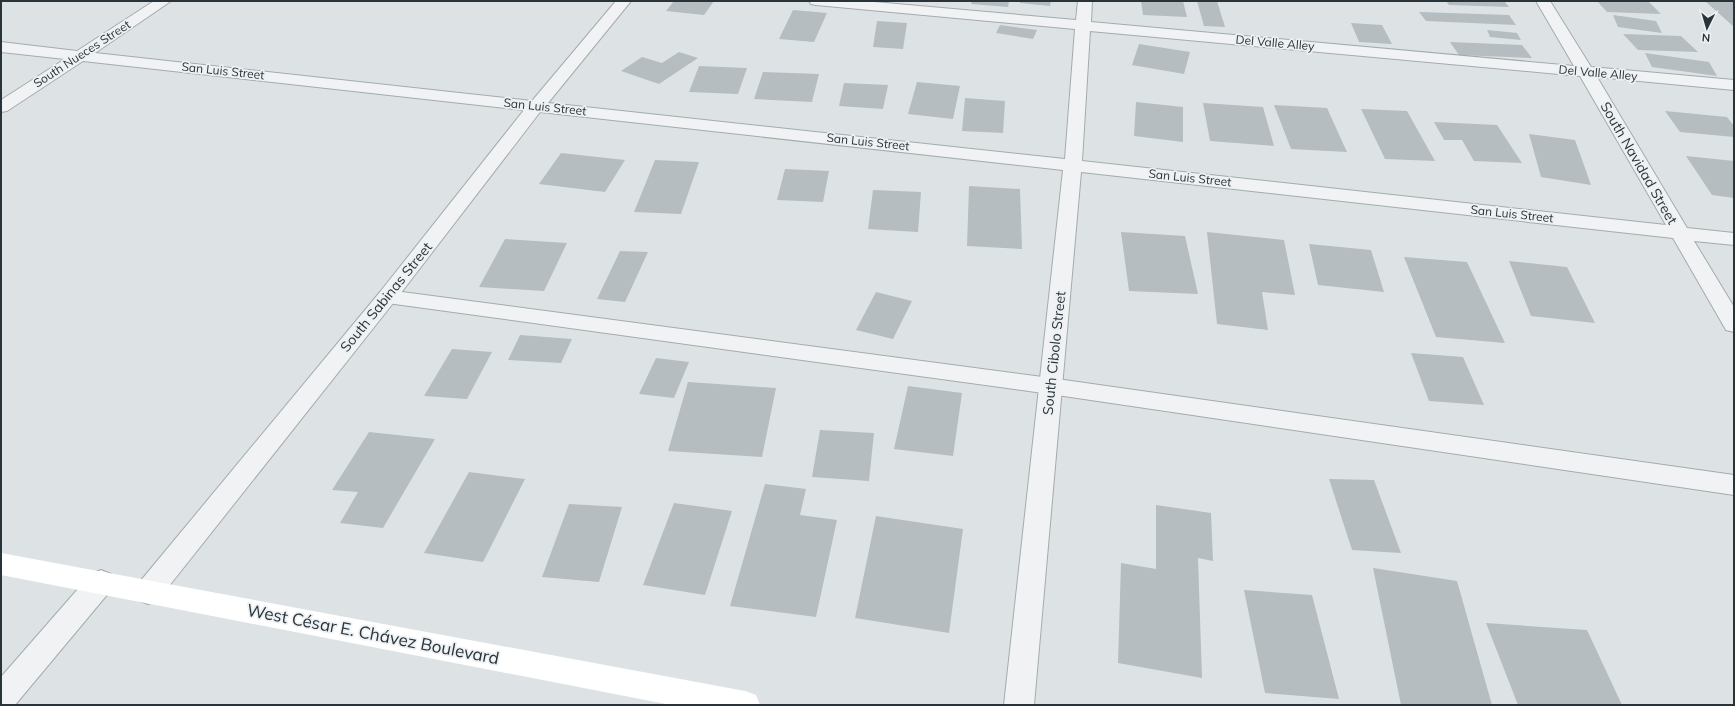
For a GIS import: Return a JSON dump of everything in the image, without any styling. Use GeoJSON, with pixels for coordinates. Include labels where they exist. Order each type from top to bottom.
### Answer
{"type":"FeatureCollection","features":[{"type":"Feature","properties":{"kind":"street","name":"South Nueces Street"},"geometry":{"type":"LineString","coordinates":[[1,107],[164,1]]}},
{"type":"Feature","properties":{"kind":"street","name":"South Sabinas Street"},"geometry":{"type":"LineString","coordinates":[[148,592],[387,297],[536,106],[624,1]]}},
{"type":"Feature","properties":{"kind":"street","name":"Del Valle Alley"},"geometry":{"type":"LineString","coordinates":[[816,1],[1082,24],[1734,85]]}},
{"type":"Feature","properties":{"kind":"street","name":"South Cibolo Street"},"geometry":{"type":"LineString","coordinates":[[1019,705],[1073,165],[1082,24],[1085,1]]}},
{"type":"Feature","properties":{"kind":"street","name":"South Navidad Street"},"geometry":{"type":"LineString","coordinates":[[1543,1],[1587,72],[1678,232],[1734,325]]}},
{"type":"Feature","properties":{"kind":"street","name":"San Luis Street"},"geometry":{"type":"LineString","coordinates":[[1,47],[1734,238]]}},
{"type":"Feature","properties":{"kind":"street"},"geometry":{"type":"LineString","coordinates":[[387,297],[1050,386],[1734,485]]}},
{"type":"Feature","properties":{"kind":"street","name":"West César E. Chávez Boulevard"},"geometry":{"type":"LineString","coordinates":[[1,564],[745,705]]}},
{"type":"Feature","properties":{"kind":"street"},"geometry":{"type":"LineString","coordinates":[[1,699],[101,582]]}},
{"type":"Feature","properties":{"kind":"building"},"geometry":{"type":"Polygon","coordinates":[[[674,1],[714,1],[704,15],[666,11],[674,1]]]}},
{"type":"Feature","properties":{"kind":"building"},"geometry":{"type":"Polygon","coordinates":[[[972,1],[1009,1],[1008,7],[971,4],[972,1]]]}},
{"type":"Feature","properties":{"kind":"building"},"geometry":{"type":"Polygon","coordinates":[[[1020,1],[1051,1],[1050,6],[1020,3],[1020,1]]]}},
{"type":"Feature","properties":{"kind":"building"},"geometry":{"type":"Polygon","coordinates":[[[1141,1],[1183,1],[1187,17],[1143,15],[1141,1]]]}},
{"type":"Feature","properties":{"kind":"building"},"geometry":{"type":"Polygon","coordinates":[[[1197,1],[1217,1],[1225,27],[1204,26],[1197,1]]]}},
{"type":"Feature","properties":{"kind":"building"},"geometry":{"type":"Polygon","coordinates":[[[1446,1],[1504,1],[1509,7],[1449,5],[1446,1]]]}},
{"type":"Feature","properties":{"kind":"building"},"geometry":{"type":"Polygon","coordinates":[[[1597,1],[1648,1],[1661,14],[1607,12],[1597,1]]]}},
{"type":"Feature","properties":{"kind":"building"},"geometry":{"type":"Polygon","coordinates":[[[1705,1],[1734,1],[1734,27],[1705,1]]]}},
{"type":"Feature","properties":{"kind":"building"},"geometry":{"type":"Polygon","coordinates":[[[793,10],[827,13],[814,42],[779,39],[793,10]]]}},
{"type":"Feature","properties":{"kind":"building"},"geometry":{"type":"Polygon","coordinates":[[[1419,12],[1509,15],[1516,25],[1426,21],[1419,12]]]}},
{"type":"Feature","properties":{"kind":"building"},"geometry":{"type":"Polygon","coordinates":[[[1613,15],[1656,21],[1662,33],[1618,27],[1613,15]]]}},
{"type":"Feature","properties":{"kind":"building"},"geometry":{"type":"Polygon","coordinates":[[[877,21],[907,23],[903,49],[873,47],[877,21]]]}},
{"type":"Feature","properties":{"kind":"building"},"geometry":{"type":"Polygon","coordinates":[[[1351,23],[1382,25],[1392,44],[1359,42],[1351,23]]]}},
{"type":"Feature","properties":{"kind":"building"},"geometry":{"type":"Polygon","coordinates":[[[1000,25],[1037,30],[1033,39],[996,33],[1000,25]]]}},
{"type":"Feature","properties":{"kind":"building"},"geometry":{"type":"Polygon","coordinates":[[[1487,30],[1517,33],[1521,40],[1490,37],[1487,30]]]}},
{"type":"Feature","properties":{"kind":"building"},"geometry":{"type":"Polygon","coordinates":[[[1623,34],[1681,36],[1698,52],[1638,50],[1623,34]]]}},
{"type":"Feature","properties":{"kind":"building"},"geometry":{"type":"Polygon","coordinates":[[[1450,42],[1522,45],[1532,58],[1459,55],[1450,42]]]}},
{"type":"Feature","properties":{"kind":"building"},"geometry":{"type":"Polygon","coordinates":[[[1139,44],[1190,52],[1184,74],[1132,65],[1139,44]]]}},
{"type":"Feature","properties":{"kind":"building"},"geometry":{"type":"Polygon","coordinates":[[[679,52],[698,58],[659,84],[621,71],[642,57],[662,63],[679,52]]]}},
{"type":"Feature","properties":{"kind":"building"},"geometry":{"type":"Polygon","coordinates":[[[1645,53],[1709,62],[1717,76],[1652,67],[1645,53]]]}},
{"type":"Feature","properties":{"kind":"building"},"geometry":{"type":"Polygon","coordinates":[[[699,66],[747,68],[738,94],[689,92],[699,66]]]}},
{"type":"Feature","properties":{"kind":"building"},"geometry":{"type":"Polygon","coordinates":[[[763,72],[819,74],[812,102],[754,99],[763,72]]]}},
{"type":"Feature","properties":{"kind":"building"},"geometry":{"type":"Polygon","coordinates":[[[917,82],[960,86],[953,119],[908,114],[917,82]]]}},
{"type":"Feature","properties":{"kind":"building"},"geometry":{"type":"Polygon","coordinates":[[[844,83],[888,85],[883,109],[839,106],[844,83]]]}},
{"type":"Feature","properties":{"kind":"building"},"geometry":{"type":"Polygon","coordinates":[[[965,98],[1005,101],[1003,133],[962,131],[965,98]]]}},
{"type":"Feature","properties":{"kind":"building"},"geometry":{"type":"Polygon","coordinates":[[[1136,102],[1183,107],[1183,142],[1134,136],[1136,102]]]}},
{"type":"Feature","properties":{"kind":"building"},"geometry":{"type":"Polygon","coordinates":[[[1203,103],[1263,107],[1274,146],[1210,141],[1203,103]]]}},
{"type":"Feature","properties":{"kind":"building"},"geometry":{"type":"Polygon","coordinates":[[[1274,105],[1327,108],[1347,152],[1291,149],[1274,105]]]}},
{"type":"Feature","properties":{"kind":"building"},"geometry":{"type":"Polygon","coordinates":[[[1361,109],[1407,111],[1435,161],[1385,159],[1361,109]]]}},
{"type":"Feature","properties":{"kind":"building"},"geometry":{"type":"Polygon","coordinates":[[[1665,111],[1727,117],[1734,126],[1734,137],[1680,132],[1665,111]]]}},
{"type":"Feature","properties":{"kind":"building"},"geometry":{"type":"Polygon","coordinates":[[[1434,122],[1497,125],[1522,163],[1474,161],[1462,140],[1444,140],[1434,122]]]}},
{"type":"Feature","properties":{"kind":"building"},"geometry":{"type":"Polygon","coordinates":[[[1529,134],[1575,140],[1591,185],[1541,177],[1529,134]]]}},
{"type":"Feature","properties":{"kind":"building"},"geometry":{"type":"Polygon","coordinates":[[[561,153],[625,160],[605,192],[539,184],[561,153]]]}},
{"type":"Feature","properties":{"kind":"building"},"geometry":{"type":"Polygon","coordinates":[[[1686,156],[1734,161],[1734,198],[1712,195],[1686,156]]]}},
{"type":"Feature","properties":{"kind":"building"},"geometry":{"type":"Polygon","coordinates":[[[655,160],[699,162],[681,214],[634,212],[655,160]]]}},
{"type":"Feature","properties":{"kind":"building"},"geometry":{"type":"Polygon","coordinates":[[[785,169],[829,171],[823,202],[777,200],[785,169]]]}},
{"type":"Feature","properties":{"kind":"building"},"geometry":{"type":"Polygon","coordinates":[[[969,186],[1020,189],[1022,249],[967,246],[969,186]]]}},
{"type":"Feature","properties":{"kind":"building"},"geometry":{"type":"Polygon","coordinates":[[[873,190],[921,192],[918,232],[868,229],[873,190]]]}},
{"type":"Feature","properties":{"kind":"building"},"geometry":{"type":"Polygon","coordinates":[[[1121,232],[1185,236],[1198,294],[1129,291],[1121,232]]]}},
{"type":"Feature","properties":{"kind":"building"},"geometry":{"type":"Polygon","coordinates":[[[1207,232],[1284,240],[1295,295],[1262,292],[1268,330],[1217,324],[1207,232]]]}},
{"type":"Feature","properties":{"kind":"building"},"geometry":{"type":"Polygon","coordinates":[[[505,239],[567,243],[544,291],[479,287],[505,239]]]}},
{"type":"Feature","properties":{"kind":"building"},"geometry":{"type":"Polygon","coordinates":[[[1309,244],[1371,250],[1384,292],[1318,285],[1309,244]]]}},
{"type":"Feature","properties":{"kind":"building"},"geometry":{"type":"Polygon","coordinates":[[[620,251],[648,252],[625,302],[597,299],[620,251]]]}},
{"type":"Feature","properties":{"kind":"building"},"geometry":{"type":"Polygon","coordinates":[[[1404,257],[1467,262],[1505,343],[1436,337],[1404,257]]]}},
{"type":"Feature","properties":{"kind":"building"},"geometry":{"type":"Polygon","coordinates":[[[1509,261],[1567,267],[1595,323],[1531,316],[1509,261]]]}},
{"type":"Feature","properties":{"kind":"building"},"geometry":{"type":"Polygon","coordinates":[[[876,292],[912,301],[893,339],[856,330],[876,292]]]}},
{"type":"Feature","properties":{"kind":"building"},"geometry":{"type":"Polygon","coordinates":[[[520,335],[572,339],[561,363],[508,360],[520,335]]]}},
{"type":"Feature","properties":{"kind":"building"},"geometry":{"type":"Polygon","coordinates":[[[452,349],[492,352],[467,399],[424,396],[452,349]]]}},
{"type":"Feature","properties":{"kind":"building"},"geometry":{"type":"Polygon","coordinates":[[[1411,353],[1463,357],[1484,405],[1429,401],[1411,353]]]}},
{"type":"Feature","properties":{"kind":"building"},"geometry":{"type":"Polygon","coordinates":[[[656,358],[689,362],[674,398],[639,394],[656,358]]]}},
{"type":"Feature","properties":{"kind":"building"},"geometry":{"type":"Polygon","coordinates":[[[688,382],[776,388],[762,457],[668,451],[688,382]]]}},
{"type":"Feature","properties":{"kind":"building"},"geometry":{"type":"Polygon","coordinates":[[[908,386],[962,393],[953,456],[894,449],[908,386]]]}},
{"type":"Feature","properties":{"kind":"building"},"geometry":{"type":"Polygon","coordinates":[[[820,430],[874,433],[869,481],[812,477],[820,430]]]}},
{"type":"Feature","properties":{"kind":"building"},"geometry":{"type":"Polygon","coordinates":[[[369,432],[435,439],[383,528],[340,523],[358,492],[332,490],[369,432]]]}},
{"type":"Feature","properties":{"kind":"building"},"geometry":{"type":"Polygon","coordinates":[[[469,472],[525,479],[483,562],[424,553],[469,472]]]}},
{"type":"Feature","properties":{"kind":"building"},"geometry":{"type":"Polygon","coordinates":[[[1329,479],[1374,480],[1401,553],[1352,550],[1329,479]]]}},
{"type":"Feature","properties":{"kind":"building"},"geometry":{"type":"Polygon","coordinates":[[[765,484],[806,489],[800,515],[837,520],[816,617],[730,606],[765,484]]]}},
{"type":"Feature","properties":{"kind":"building"},"geometry":{"type":"Polygon","coordinates":[[[674,503],[732,511],[705,595],[643,585],[674,503]]]}},
{"type":"Feature","properties":{"kind":"building"},"geometry":{"type":"Polygon","coordinates":[[[569,504],[622,507],[599,582],[542,577],[569,504]]]}},
{"type":"Feature","properties":{"kind":"building"},"geometry":{"type":"Polygon","coordinates":[[[1156,505],[1211,513],[1213,561],[1198,558],[1202,678],[1118,663],[1121,563],[1156,569],[1156,505]]]}},
{"type":"Feature","properties":{"kind":"building"},"geometry":{"type":"Polygon","coordinates":[[[876,516],[963,529],[949,633],[855,618],[876,516]]]}},
{"type":"Feature","properties":{"kind":"building"},"geometry":{"type":"Polygon","coordinates":[[[1373,568],[1457,581],[1492,705],[1401,705],[1373,568]]]}},
{"type":"Feature","properties":{"kind":"building"},"geometry":{"type":"Polygon","coordinates":[[[1244,590],[1312,595],[1339,699],[1265,693],[1244,590]]]}},
{"type":"Feature","properties":{"kind":"building"},"geometry":{"type":"Polygon","coordinates":[[[1486,623],[1587,630],[1622,705],[1518,705],[1486,623]]]}}]}
